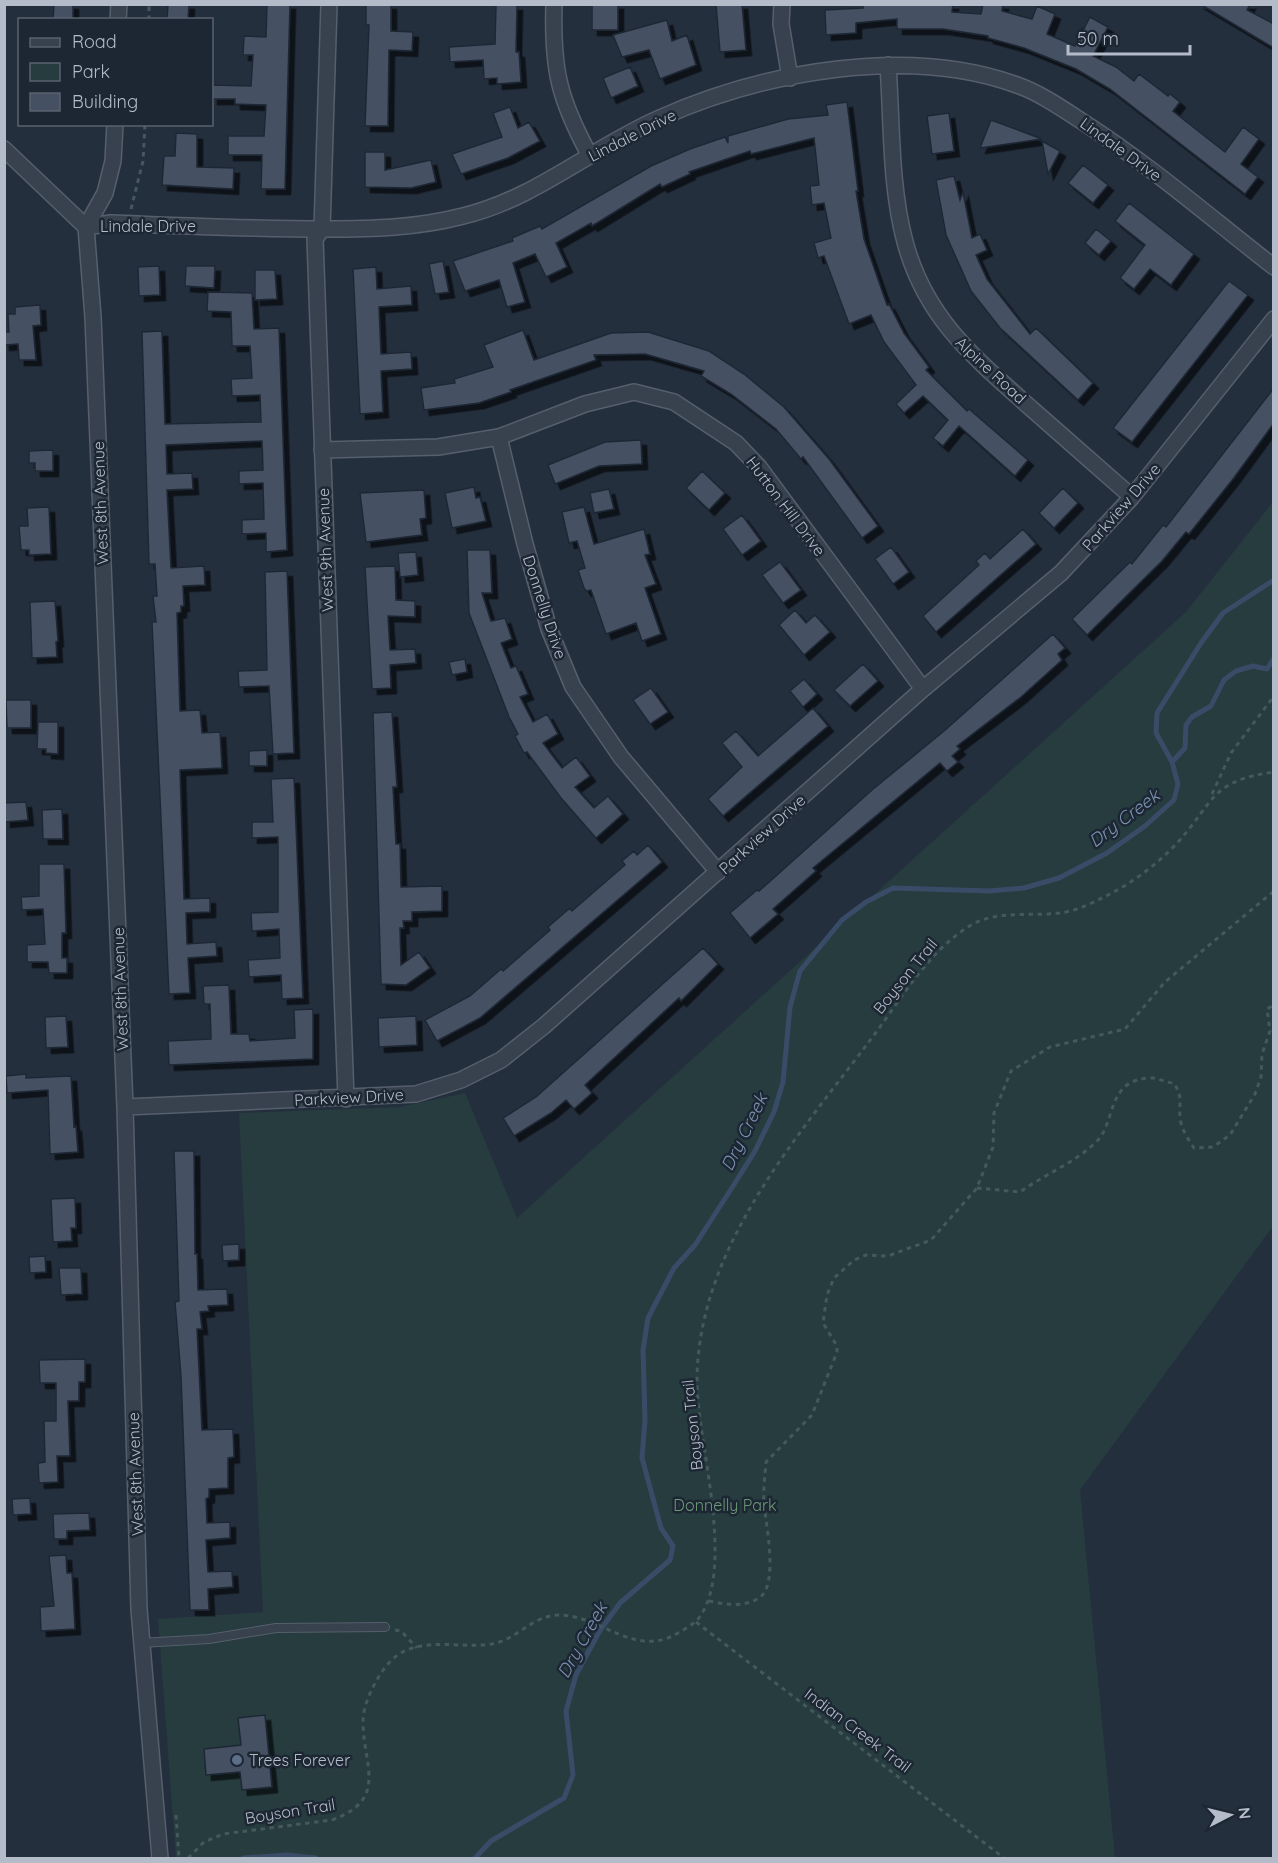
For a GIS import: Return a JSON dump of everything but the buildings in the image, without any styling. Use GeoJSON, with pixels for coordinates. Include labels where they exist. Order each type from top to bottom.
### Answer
{"type":"FeatureCollection","features":[{"type":"Feature","properties":{"kind":"street","name":"West 9th Avenue"},"geometry":{"type":"LineString","coordinates":[[329,4],[322,229],[315,239],[346,1099]]}},
{"type":"Feature","properties":{"kind":"street"},"geometry":{"type":"LineString","coordinates":[[554,4],[553,37],[558,84],[570,119],[590,156]]}},
{"type":"Feature","properties":{"kind":"street"},"geometry":{"type":"LineString","coordinates":[[782,4],[781,24],[790,78]]}},
{"type":"Feature","properties":{"kind":"street","name":"Lindale Drive"},"geometry":{"type":"LineString","coordinates":[[4,149],[86,227],[111,223],[305,231],[385,229],[465,216],[522,194],[658,118],[729,91],[837,69],[888,66],[959,70],[1018,85],[1068,112],[1122,146],[1274,267]]}},
{"type":"Feature","properties":{"kind":"street","name":"Alpine Road"},"geometry":{"type":"LineString","coordinates":[[888,66],[897,196],[905,243],[921,283],[938,316],[965,350],[1132,497]]}},
{"type":"Feature","properties":{"kind":"street"},"geometry":{"type":"LineString","coordinates":[[86,227],[103,200],[113,161],[115,126]]}},
{"type":"Feature","properties":{"kind":"street","name":"West 8th Avenue"},"geometry":{"type":"LineString","coordinates":[[86,227],[93,318],[125,1107],[141,1643],[160,1858]]}},
{"type":"Feature","properties":{"kind":"street","name":"Parkview Drive"},"geometry":{"type":"LineString","coordinates":[[125,1107],[346,1099],[416,1094],[461,1080],[501,1060],[544,1026],[923,689],[1061,573],[1132,497],[1274,319]]}},
{"type":"Feature","properties":{"kind":"street","name":"Hutton Hill Drive"},"geometry":{"type":"LineString","coordinates":[[322,450],[438,447],[499,437],[585,404],[634,392],[674,402],[736,444],[759,467],[923,689]]}},
{"type":"Feature","properties":{"kind":"street","name":"Donnelly Drive"},"geometry":{"type":"LineString","coordinates":[[499,437],[549,629],[573,687],[621,757],[718,872]]}},
{"type":"Feature","properties":{"kind":"lane"},"geometry":{"type":"LineString","coordinates":[[141,1643],[209,1638],[276,1628],[385,1627]]}},
{"type":"Feature","properties":{"kind":"path"},"geometry":{"type":"LineString","coordinates":[[130,214],[143,161],[145,126]]}},
{"type":"Feature","properties":{"kind":"path"},"geometry":{"type":"LineString","coordinates":[[1211,796],[1231,753],[1274,696]]}},
{"type":"Feature","properties":{"kind":"path","name":"Boyson Trail"},"geometry":{"type":"LineString","coordinates":[[188,1858],[204,1842],[223,1834],[332,1820],[350,1814],[362,1803],[370,1787],[362,1720],[371,1694],[385,1668],[396,1656],[417,1648],[493,1644],[505,1640],[541,1618],[562,1615],[645,1643],[666,1640],[696,1622],[709,1601],[714,1535],[711,1482],[701,1427],[697,1382],[701,1334],[725,1258],[741,1225],[788,1150],[916,978],[946,943],[986,918],[1064,912],[1086,906],[1112,893],[1149,868],[1178,842],[1211,796],[1244,778],[1274,772]]}},
{"type":"Feature","properties":{"kind":"path"},"geometry":{"type":"LineString","coordinates":[[709,1601],[729,1605],[748,1602],[760,1598],[768,1584],[770,1563],[764,1501],[766,1462],[812,1415],[837,1352],[837,1346],[823,1323],[827,1295],[834,1278],[854,1260],[866,1255],[888,1256],[931,1240],[977,1188],[993,1147],[994,1113],[1011,1071],[1050,1047],[1125,1029],[1166,982],[1274,891]]}},
{"type":"Feature","properties":{"kind":"path"},"geometry":{"type":"LineString","coordinates":[[977,1188],[1020,1192],[1048,1172],[1072,1161],[1099,1138],[1118,1095],[1132,1082],[1153,1078],[1164,1083],[1174,1083],[1181,1096],[1179,1119],[1194,1148],[1213,1147],[1230,1135],[1255,1094],[1261,1077],[1262,1054],[1270,1031],[1267,1009],[1274,1005]]}},
{"type":"Feature","properties":{"kind":"path","name":"Indian Creek Trail"},"geometry":{"type":"LineString","coordinates":[[696,1622],[1004,1858]]}},
{"type":"Feature","properties":{"kind":"path"},"geometry":{"type":"LineString","coordinates":[[385,1627],[401,1631],[417,1648]]}},
{"type":"Feature","properties":{"kind":"path"},"geometry":{"type":"LineString","coordinates":[[176,1815],[179,1858]]}},
{"type":"Feature","properties":{"kind":"green space","name":"Donnelly Park"},"geometry":{"type":"Polygon","coordinates":[[[1273,502],[1273,1226],[1080,1490],[1115,1858],[176,1858],[158,1619],[263,1612],[239,1113],[400,1107],[465,1093],[517,1218],[1186,612],[1273,502]]]}},
{"type":"Feature","properties":{"kind":"waterway","name":"Dry Creek"},"geometry":{"type":"LineString","coordinates":[[475,1858],[491,1841],[564,1798],[573,1775],[566,1711],[576,1675],[599,1632],[620,1603],[670,1560],[673,1546],[661,1528],[642,1458],[645,1420],[643,1350],[648,1318],[674,1268],[695,1245],[755,1151],[774,1112],[783,1082],[790,1007],[800,971],[842,920],[866,902],[893,888],[989,891],[1024,888],[1059,878],[1107,853],[1145,826],[1174,800],[1178,784],[1172,762],[1156,733],[1157,713],[1201,643],[1223,613],[1274,580]]}},
{"type":"Feature","properties":{"kind":"waterway"},"geometry":{"type":"LineString","coordinates":[[1172,762],[1185,748],[1186,725],[1192,717],[1211,706],[1224,680],[1236,671],[1253,666],[1267,669],[1274,658]]}},
{"type":"Feature","properties":{"kind":"waterway","name":"Dry Creek"},"geometry":{"type":"LineString","coordinates":[[243,1858],[287,1855],[316,1858]]}},
{"type":"Feature","properties":{"kind":"place","name":"Trees Forever"},"geometry":{"type":"Point","coordinates":[237,1760]}}]}
